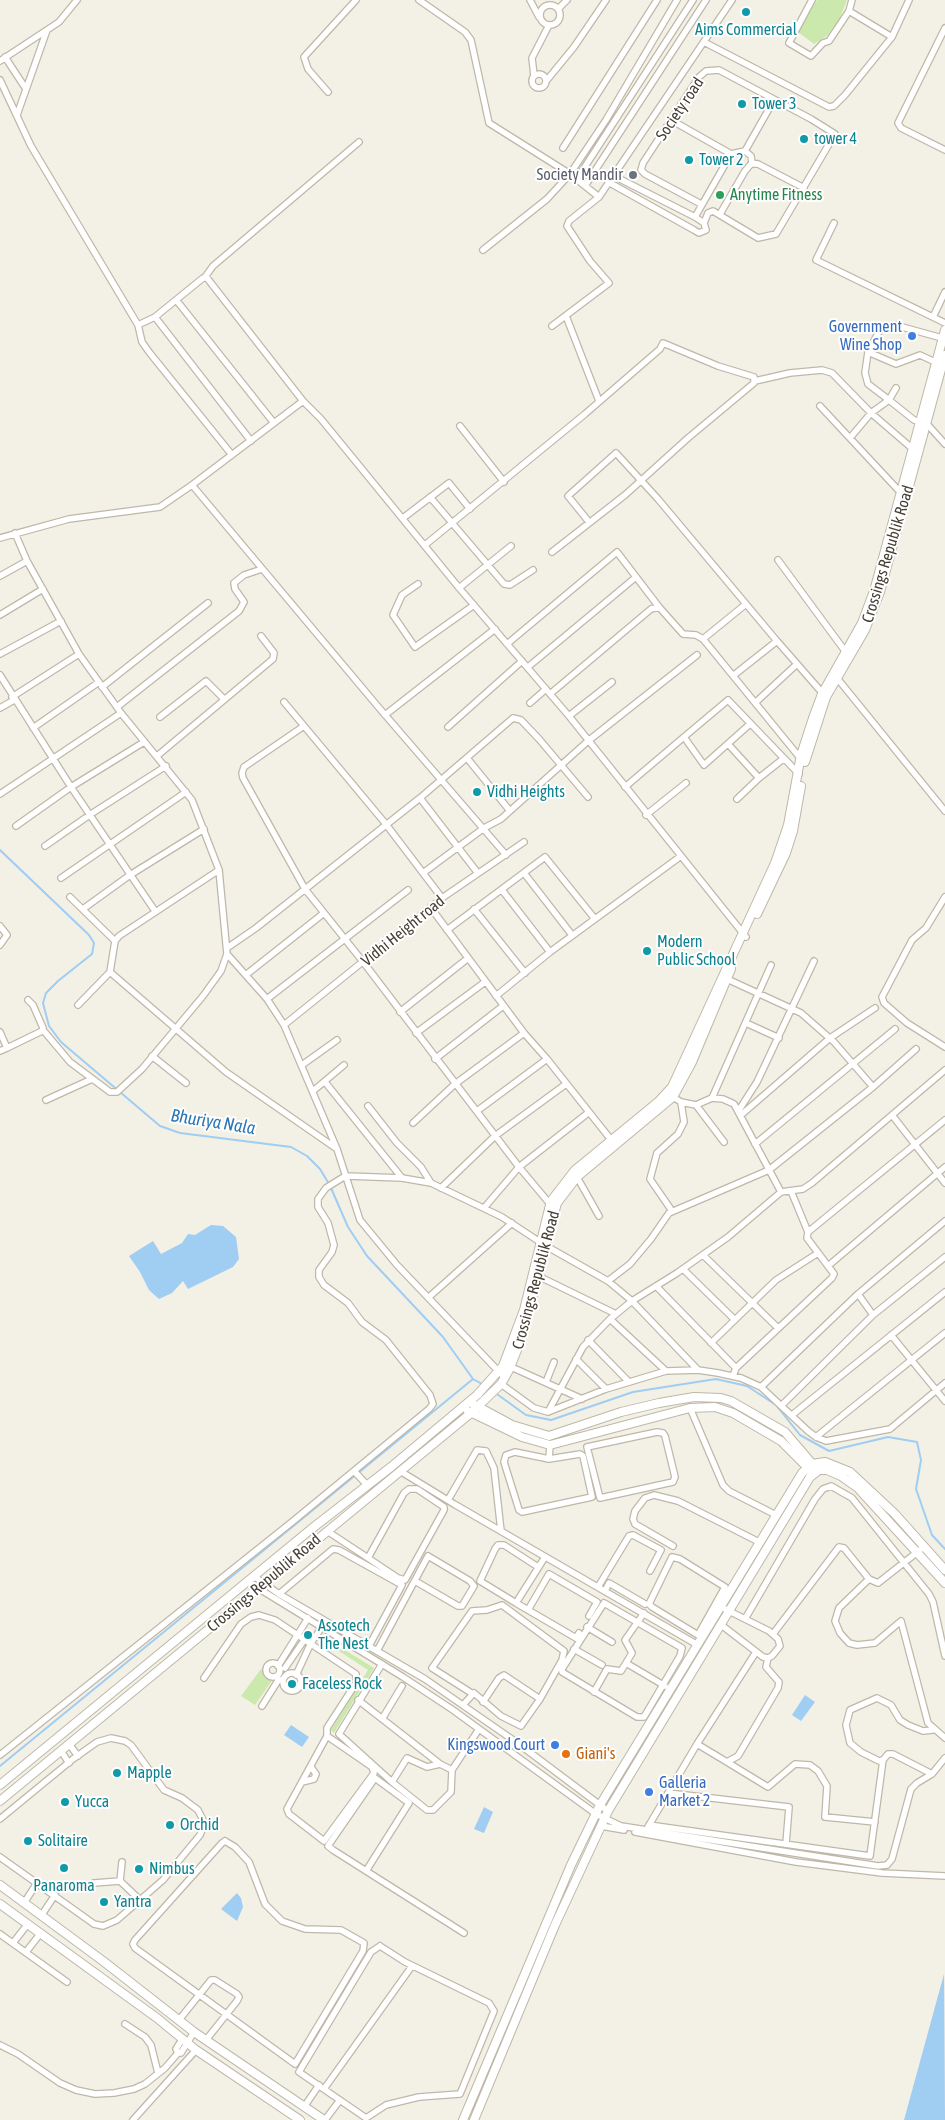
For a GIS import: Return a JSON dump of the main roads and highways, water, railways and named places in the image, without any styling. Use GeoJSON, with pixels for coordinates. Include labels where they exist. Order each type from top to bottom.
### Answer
{"type":"FeatureCollection","features":[{"type":"Feature","properties":{"kind":"water"},"geometry":{"type":"Polygon","coordinates":[[[211,1225],[223,1226],[236,1237],[239,1259],[233,1267],[188,1289],[183,1281],[172,1293],[159,1299],[149,1290],[129,1256],[153,1241],[161,1254],[182,1243],[188,1234],[195,1235],[211,1225]]]}},
{"type":"Feature","properties":{"kind":"water"},"geometry":{"type":"Polygon","coordinates":[[[805,1695],[815,1702],[801,1721],[792,1715],[805,1695]]]}},
{"type":"Feature","properties":{"kind":"water"},"geometry":{"type":"Polygon","coordinates":[[[291,1725],[309,1737],[302,1747],[284,1735],[291,1725]]]}},
{"type":"Feature","properties":{"kind":"water"},"geometry":{"type":"Polygon","coordinates":[[[484,1807],[493,1812],[484,1833],[474,1829],[484,1807]]]}},
{"type":"Feature","properties":{"kind":"water"},"geometry":{"type":"Polygon","coordinates":[[[237,1893],[241,1898],[243,1907],[237,1921],[221,1909],[237,1893]]]}},
{"type":"Feature","properties":{"kind":"water"},"geometry":{"type":"Polygon","coordinates":[[[944,1974],[945,2120],[904,2120],[944,1974]]]}},
{"type":"Feature","properties":{"kind":"waterway","name":"Bhuriya Nala"},"geometry":{"type":"LineString","coordinates":[[0,850],[89,935],[94,943],[92,954],[46,993],[43,1003],[49,1026],[61,1042],[160,1126],[180,1133],[291,1147],[307,1156],[320,1169],[329,1184]]}},
{"type":"Feature","properties":{"kind":"waterway","name":"Bhuriya Nala"},"geometry":{"type":"LineString","coordinates":[[331,1188],[348,1227],[367,1256],[443,1337],[473,1379],[482,1384]]}},
{"type":"Feature","properties":{"kind":"waterway"},"geometry":{"type":"LineString","coordinates":[[0,1766],[473,1379]]}},
{"type":"Feature","properties":{"kind":"waterway"},"geometry":{"type":"LineString","coordinates":[[494,1392],[526,1415],[551,1420],[633,1392],[716,1379],[747,1386],[776,1405],[800,1435],[829,1451],[888,1437],[917,1442],[921,1460],[916,1489],[932,1535],[945,1549]]}},
{"type":"Feature","properties":{"kind":"place","name":"Aims Commercial"},"geometry":{"type":"Point","coordinates":[746,12]}},
{"type":"Feature","properties":{"kind":"place","name":"Tower 3"},"geometry":{"type":"Point","coordinates":[742,104]}},
{"type":"Feature","properties":{"kind":"place","name":"tower 4"},"geometry":{"type":"Point","coordinates":[804,139]}},
{"type":"Feature","properties":{"kind":"place","name":"Tower 2"},"geometry":{"type":"Point","coordinates":[689,160]}},
{"type":"Feature","properties":{"kind":"place","name":"Society Mandir"},"geometry":{"type":"Point","coordinates":[633,175]}},
{"type":"Feature","properties":{"kind":"place","name":"Anytime Fitness"},"geometry":{"type":"Point","coordinates":[720,195]}},
{"type":"Feature","properties":{"kind":"place","name":"Government Wine Shop"},"geometry":{"type":"Point","coordinates":[912,336]}},
{"type":"Feature","properties":{"kind":"place","name":"Vidhi Heights"},"geometry":{"type":"Point","coordinates":[477,792]}},
{"type":"Feature","properties":{"kind":"place","name":"Modern Public School"},"geometry":{"type":"Point","coordinates":[647,951]}},
{"type":"Feature","properties":{"kind":"place","name":"Assotech The Nest"},"geometry":{"type":"Point","coordinates":[308,1635]}},
{"type":"Feature","properties":{"kind":"place","name":"Faceless Rock"},"geometry":{"type":"Point","coordinates":[292,1684]}},
{"type":"Feature","properties":{"kind":"place","name":"Kingswood Court"},"geometry":{"type":"Point","coordinates":[555,1745]}},
{"type":"Feature","properties":{"kind":"place","name":"Giani's"},"geometry":{"type":"Point","coordinates":[566,1754]}},
{"type":"Feature","properties":{"kind":"place","name":"Mapple"},"geometry":{"type":"Point","coordinates":[117,1773]}},
{"type":"Feature","properties":{"kind":"place","name":"Galleria Market 2"},"geometry":{"type":"Point","coordinates":[649,1792]}},
{"type":"Feature","properties":{"kind":"place","name":"Yucca"},"geometry":{"type":"Point","coordinates":[65,1802]}},
{"type":"Feature","properties":{"kind":"place","name":"Orchid"},"geometry":{"type":"Point","coordinates":[170,1825]}},
{"type":"Feature","properties":{"kind":"place","name":"Solitaire"},"geometry":{"type":"Point","coordinates":[28,1841]}},
{"type":"Feature","properties":{"kind":"place","name":"Panaroma"},"geometry":{"type":"Point","coordinates":[64,1868]}},
{"type":"Feature","properties":{"kind":"place","name":"Nimbus"},"geometry":{"type":"Point","coordinates":[139,1869]}},
{"type":"Feature","properties":{"kind":"place","name":"Yantra"},"geometry":{"type":"Point","coordinates":[104,1902]}}]}
